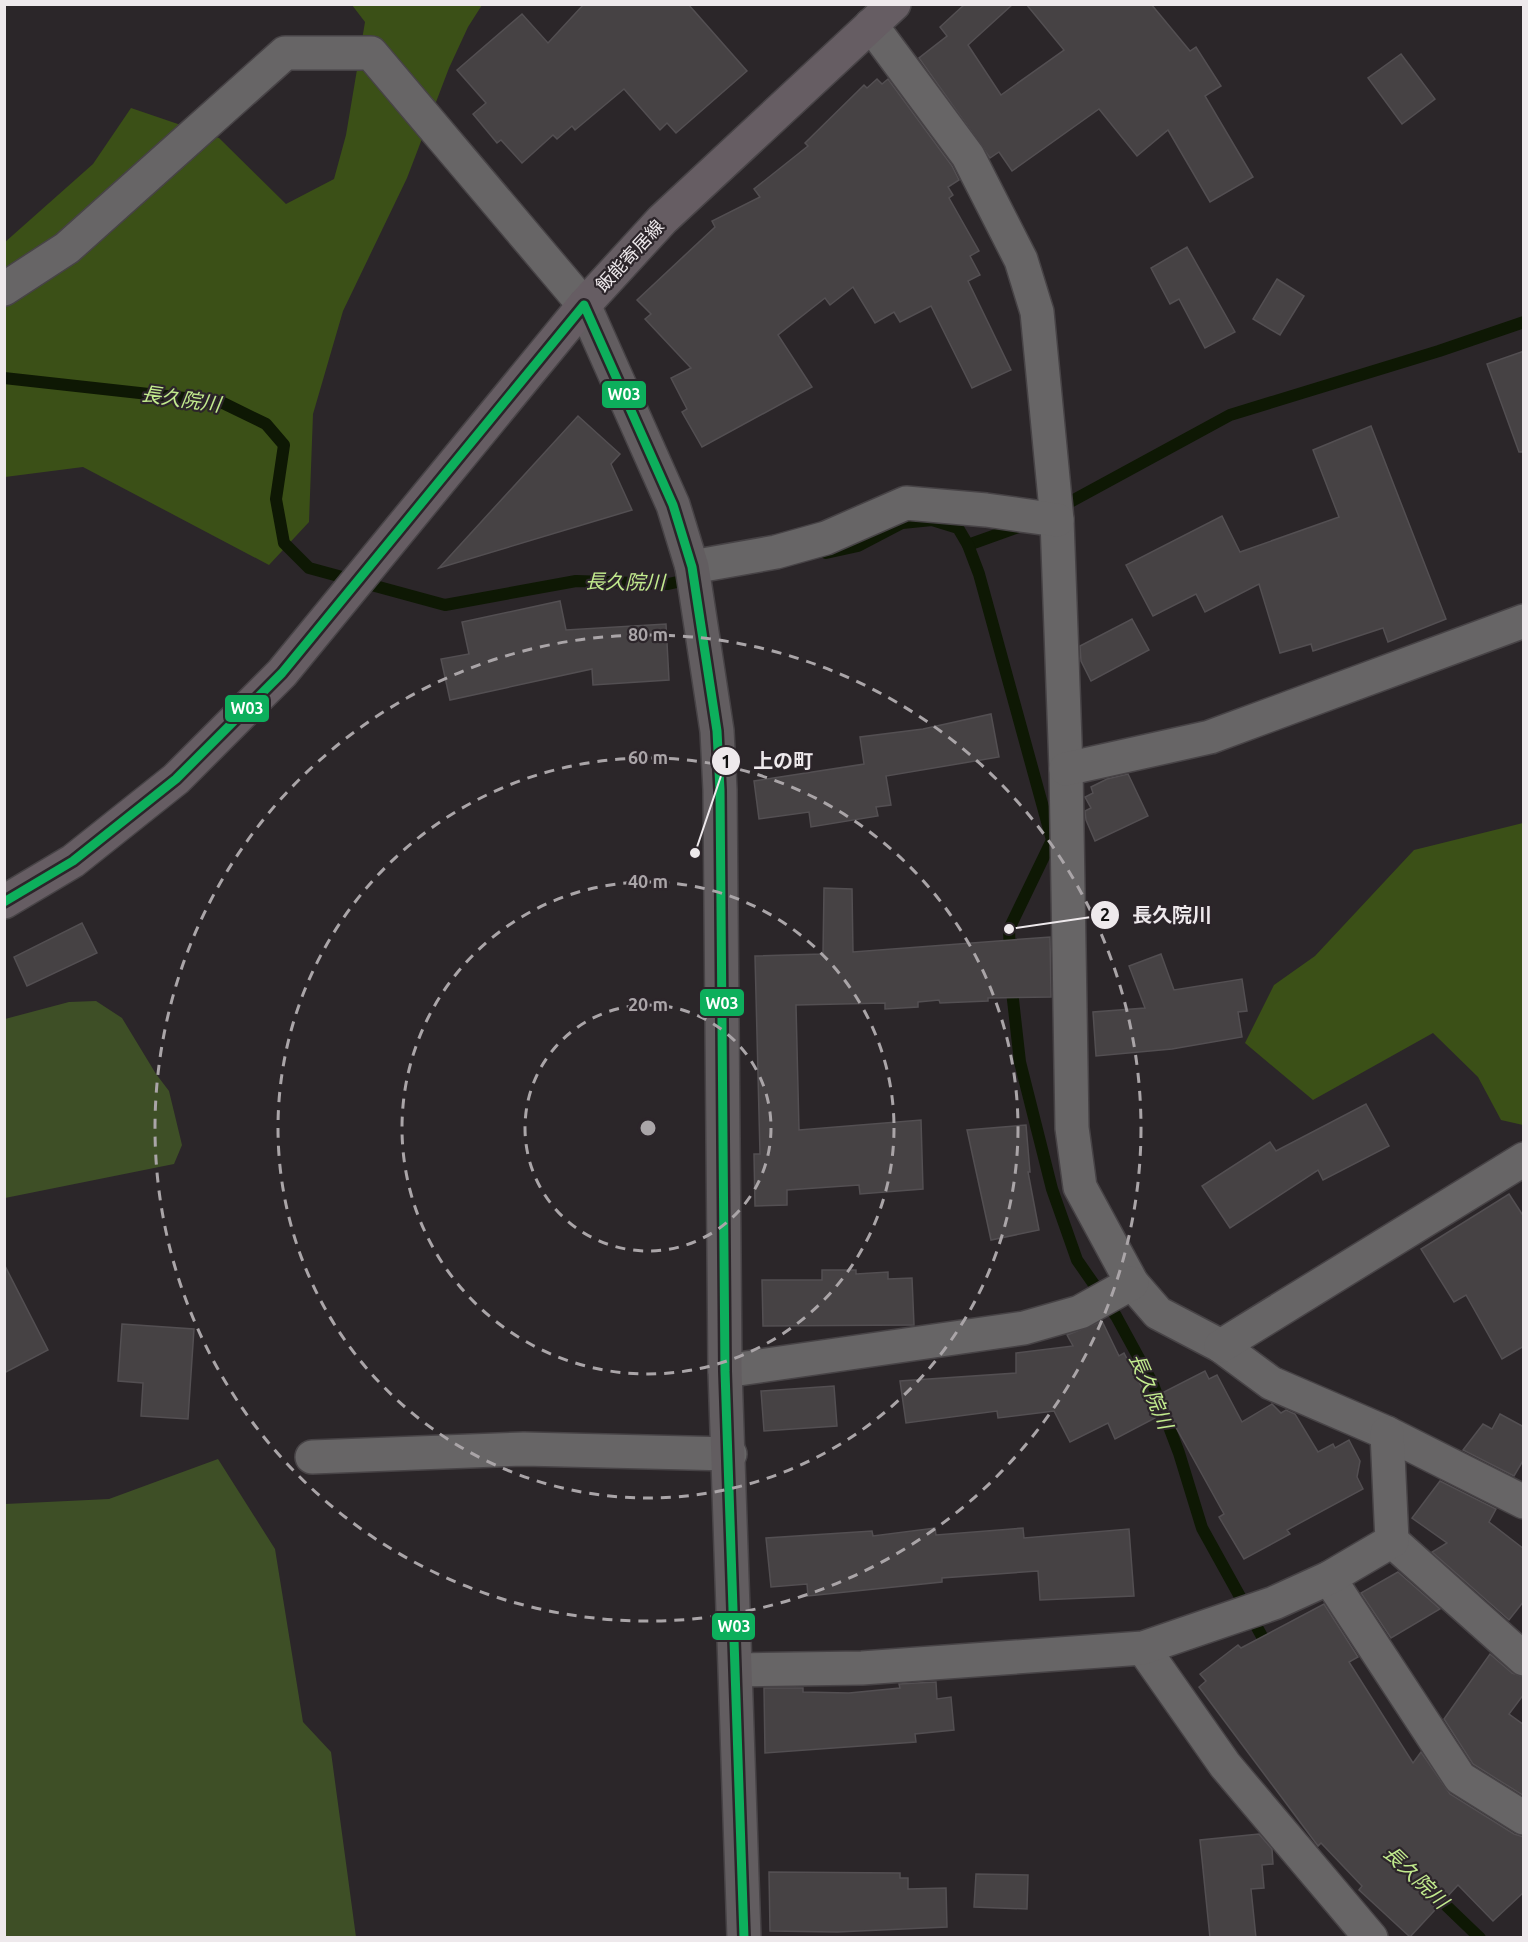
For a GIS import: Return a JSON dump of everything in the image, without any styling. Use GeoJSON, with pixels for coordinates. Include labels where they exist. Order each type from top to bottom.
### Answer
{"type":"FeatureCollection","features":[{"type":"Feature","properties":{"kind":"main road","name":"飯能寄居線"},"geometry":{"type":"LineString","coordinates":[[4,902],[73,861],[176,778],[282,673],[584,305],[662,220],[882,15]]}},
{"type":"Feature","properties":{"kind":"main road"},"geometry":{"type":"LineString","coordinates":[[584,305],[673,505],[692,567],[717,731],[720,790],[725,1371],[730,1454],[744,1938]]}},
{"type":"Feature","properties":{"kind":"street"},"geometry":{"type":"LineString","coordinates":[[882,15],[968,156],[1021,260],[1037,312],[1057,520],[1066,769],[1072,1128],[1080,1187],[1127,1285],[1158,1313],[1221,1346],[1271,1383],[1387,1433],[1524,1502]]}},
{"type":"Feature","properties":{"kind":"street"},"geometry":{"type":"LineString","coordinates":[[4,289],[67,248],[285,53],[370,53],[584,305]]}},
{"type":"Feature","properties":{"kind":"street"},"geometry":{"type":"LineString","coordinates":[[692,567],[776,552],[826,538],[906,503],[986,510],[1057,520]]}},
{"type":"Feature","properties":{"kind":"street"},"geometry":{"type":"LineString","coordinates":[[1066,769],[1210,737],[1524,621]]}},
{"type":"Feature","properties":{"kind":"street"},"geometry":{"type":"LineString","coordinates":[[1221,1346],[1524,1159]]}},
{"type":"Feature","properties":{"kind":"street"},"geometry":{"type":"LineString","coordinates":[[725,1371],[1024,1328],[1080,1312],[1127,1285]]}},
{"type":"Feature","properties":{"kind":"street"},"geometry":{"type":"LineString","coordinates":[[1387,1433],[1392,1541],[1524,1659]]}},
{"type":"Feature","properties":{"kind":"street"},"geometry":{"type":"LineString","coordinates":[[312,1457],[524,1449],[730,1454]]}},
{"type":"Feature","properties":{"kind":"street"},"geometry":{"type":"LineString","coordinates":[[737,1670],[862,1668],[1143,1648],[1274,1602],[1329,1578],[1392,1541]]}},
{"type":"Feature","properties":{"kind":"street"},"geometry":{"type":"LineString","coordinates":[[1329,1578],[1460,1778],[1524,1818]]}},
{"type":"Feature","properties":{"kind":"street"},"geometry":{"type":"LineString","coordinates":[[1143,1648],[1225,1765],[1371,1938]]}},
{"type":"Feature","properties":{"kind":"green space"},"geometry":{"type":"Polygon","coordinates":[[[352,5],[482,5],[468,27],[449,68],[407,178],[343,311],[313,414],[309,522],[269,565],[83,467],[5,477],[4,243],[93,164],[131,108],[219,138],[286,204],[334,179],[346,135],[365,22],[352,5]]]}},
{"type":"Feature","properties":{"kind":"green space"},"geometry":{"type":"Polygon","coordinates":[[[1523,823],[1523,1125],[1501,1120],[1478,1077],[1433,1033],[1313,1100],[1245,1043],[1274,985],[1315,956],[1414,850],[1523,823]]]}},
{"type":"Feature","properties":{"kind":"green space"},"geometry":{"type":"Polygon","coordinates":[[[96,1001],[122,1018],[169,1091],[182,1145],[174,1164],[5,1198],[5,1019],[69,1002],[96,1001]]]}},
{"type":"Feature","properties":{"kind":"green space"},"geometry":{"type":"Polygon","coordinates":[[[218,1459],[275,1549],[303,1722],[331,1752],[356,1937],[5,1937],[5,1504],[109,1499],[218,1459]]]}},
{"type":"Feature","properties":{"kind":"building"},"geometry":{"type":"Polygon","coordinates":[[[584,4],[688,4],[747,71],[676,133],[667,123],[660,130],[624,89],[575,130],[572,126],[557,139],[553,135],[522,163],[501,140],[497,143],[473,114],[486,103],[457,70],[522,14],[548,43],[584,4]]]}},
{"type":"Feature","properties":{"kind":"building"},"geometry":{"type":"Polygon","coordinates":[[[965,4],[1013,4],[968,45],[1001,95],[1064,50],[1026,4],[1151,4],[1190,51],[1196,47],[1221,86],[1205,96],[1253,177],[1210,202],[1168,130],[1137,156],[1099,109],[1012,171],[999,152],[990,158],[919,58],[947,36],[940,27],[965,4]]]}},
{"type":"Feature","properties":{"kind":"building"},"geometry":{"type":"Polygon","coordinates":[[[1401,54],[1435,99],[1402,124],[1368,78],[1401,54]]]}},
{"type":"Feature","properties":{"kind":"building"},"geometry":{"type":"Polygon","coordinates":[[[877,79],[882,84],[888,79],[952,166],[959,180],[948,187],[953,195],[949,198],[979,251],[970,256],[980,275],[968,281],[1011,370],[972,388],[931,306],[900,322],[894,312],[875,323],[853,287],[830,305],[825,298],[778,335],[812,387],[702,447],[682,412],[687,409],[671,378],[691,368],[645,319],[651,314],[637,300],[715,227],[712,221],[760,197],[754,189],[808,146],[805,143],[864,85],[867,88],[877,79]]]}},
{"type":"Feature","properties":{"kind":"building"},"geometry":{"type":"Polygon","coordinates":[[[1187,247],[1235,332],[1205,348],[1179,299],[1170,304],[1151,268],[1187,247]]]}},
{"type":"Feature","properties":{"kind":"building"},"geometry":{"type":"Polygon","coordinates":[[[1277,279],[1304,296],[1280,335],[1253,319],[1277,279]]]}},
{"type":"Feature","properties":{"kind":"building"},"geometry":{"type":"Polygon","coordinates":[[[1524,351],[1524,452],[1519,452],[1487,364],[1524,351]]]}},
{"type":"Feature","properties":{"kind":"building"},"geometry":{"type":"Polygon","coordinates":[[[578,416],[620,454],[611,464],[632,510],[439,568],[578,416]]]}},
{"type":"Feature","properties":{"kind":"building"},"geometry":{"type":"Polygon","coordinates":[[[1371,426],[1446,619],[1388,642],[1383,628],[1313,651],[1311,644],[1280,653],[1259,584],[1205,612],[1196,594],[1153,616],[1126,565],[1222,516],[1240,552],[1339,517],[1313,450],[1371,426]]]}},
{"type":"Feature","properties":{"kind":"building"},"geometry":{"type":"Polygon","coordinates":[[[560,601],[566,630],[666,624],[669,680],[593,685],[592,669],[450,700],[441,659],[469,654],[462,622],[560,601]]]}},
{"type":"Feature","properties":{"kind":"building"},"geometry":{"type":"Polygon","coordinates":[[[1132,619],[1149,650],[1091,681],[1081,661],[1080,646],[1132,619]]]}},
{"type":"Feature","properties":{"kind":"building"},"geometry":{"type":"Polygon","coordinates":[[[991,714],[999,757],[886,776],[891,805],[876,807],[878,816],[811,827],[809,812],[759,819],[754,781],[864,764],[860,737],[923,729],[991,714]]]}},
{"type":"Feature","properties":{"kind":"building"},"geometry":{"type":"Polygon","coordinates":[[[1128,774],[1148,816],[1095,841],[1086,820],[1085,811],[1091,808],[1085,797],[1093,793],[1091,787],[1107,779],[1128,774]]]}},
{"type":"Feature","properties":{"kind":"building"},"geometry":{"type":"Polygon","coordinates":[[[824,888],[852,889],[853,952],[1050,937],[1051,997],[988,998],[988,1001],[940,1003],[939,1000],[918,1002],[918,1007],[885,1009],[885,1003],[796,1005],[799,1130],[921,1120],[923,1189],[860,1194],[859,1185],[787,1190],[787,1205],[755,1206],[754,1154],[760,1154],[755,956],[823,954],[824,888]]]}},
{"type":"Feature","properties":{"kind":"building"},"geometry":{"type":"Polygon","coordinates":[[[82,923],[97,953],[27,986],[14,957],[82,923]]]}},
{"type":"Feature","properties":{"kind":"building"},"geometry":{"type":"Polygon","coordinates":[[[1161,954],[1174,990],[1242,979],[1247,1011],[1238,1012],[1242,1037],[1172,1049],[1096,1056],[1093,1012],[1145,1008],[1129,966],[1161,954]]]}},
{"type":"Feature","properties":{"kind":"building"},"geometry":{"type":"Polygon","coordinates":[[[1366,1104],[1389,1146],[1323,1180],[1318,1170],[1230,1228],[1202,1186],[1270,1142],[1276,1151],[1366,1104]]]}},
{"type":"Feature","properties":{"kind":"building"},"geometry":{"type":"Polygon","coordinates":[[[1026,1125],[1030,1172],[1028,1172],[1039,1230],[991,1240],[967,1130],[1026,1125]]]}},
{"type":"Feature","properties":{"kind":"building"},"geometry":{"type":"Polygon","coordinates":[[[1509,1194],[1524,1217],[1524,1346],[1502,1359],[1466,1295],[1454,1302],[1421,1249],[1509,1194]]]}},
{"type":"Feature","properties":{"kind":"building"},"geometry":{"type":"Polygon","coordinates":[[[4,1264],[48,1350],[4,1373],[4,1264]]]}},
{"type":"Feature","properties":{"kind":"building"},"geometry":{"type":"Polygon","coordinates":[[[822,1270],[856,1270],[856,1274],[888,1272],[888,1279],[912,1278],[914,1325],[763,1326],[762,1280],[822,1280],[822,1270]]]}},
{"type":"Feature","properties":{"kind":"building"},"geometry":{"type":"Polygon","coordinates":[[[1102,1321],[1119,1356],[1124,1353],[1157,1417],[1115,1439],[1108,1423],[1070,1442],[1054,1411],[998,1418],[997,1411],[906,1423],[900,1381],[1016,1373],[1016,1353],[1073,1346],[1067,1335],[1102,1321]]]}},
{"type":"Feature","properties":{"kind":"building"},"geometry":{"type":"Polygon","coordinates":[[[122,1324],[194,1329],[188,1419],[141,1416],[143,1383],[118,1381],[122,1324]]]}},
{"type":"Feature","properties":{"kind":"building"},"geometry":{"type":"Polygon","coordinates":[[[1205,1371],[1209,1379],[1217,1375],[1242,1422],[1272,1404],[1281,1413],[1286,1410],[1295,1414],[1318,1452],[1333,1444],[1335,1448],[1349,1440],[1360,1461],[1357,1477],[1363,1489],[1287,1530],[1290,1534],[1244,1559],[1219,1517],[1224,1514],[1158,1395],[1205,1371]]]}},
{"type":"Feature","properties":{"kind":"building"},"geometry":{"type":"Polygon","coordinates":[[[834,1386],[837,1426],[764,1431],[761,1391],[834,1386]]]}},
{"type":"Feature","properties":{"kind":"building"},"geometry":{"type":"Polygon","coordinates":[[[1500,1414],[1524,1427],[1524,1459],[1514,1476],[1463,1450],[1483,1424],[1492,1429],[1500,1414]]]}},
{"type":"Feature","properties":{"kind":"building"},"geometry":{"type":"Polygon","coordinates":[[[1440,1481],[1496,1509],[1489,1522],[1524,1549],[1524,1601],[1509,1620],[1432,1552],[1447,1543],[1412,1518],[1440,1481]]]}},
{"type":"Feature","properties":{"kind":"building"},"geometry":{"type":"Polygon","coordinates":[[[935,1528],[936,1535],[1023,1528],[1024,1538],[1129,1529],[1134,1596],[1040,1600],[1038,1571],[942,1578],[942,1582],[808,1596],[807,1584],[771,1587],[766,1538],[872,1531],[873,1536],[935,1528]]]}},
{"type":"Feature","properties":{"kind":"building"},"geometry":{"type":"Polygon","coordinates":[[[1398,1572],[1440,1609],[1391,1638],[1361,1593],[1398,1572]]]}},
{"type":"Feature","properties":{"kind":"building"},"geometry":{"type":"Polygon","coordinates":[[[1324,1604],[1358,1657],[1349,1662],[1413,1763],[1421,1752],[1450,1794],[1514,1834],[1524,1837],[1524,1892],[1493,1921],[1458,1885],[1410,1937],[1359,1890],[1362,1886],[1321,1843],[1318,1846],[1199,1687],[1206,1681],[1200,1674],[1238,1645],[1241,1648],[1324,1604]]]}},
{"type":"Feature","properties":{"kind":"building"},"geometry":{"type":"Polygon","coordinates":[[[1490,1654],[1512,1673],[1524,1677],[1524,1694],[1509,1714],[1524,1725],[1524,1796],[1473,1764],[1444,1719],[1490,1654]]]}},
{"type":"Feature","properties":{"kind":"building"},"geometry":{"type":"Polygon","coordinates":[[[936,1682],[937,1699],[951,1697],[954,1730],[915,1734],[916,1742],[765,1753],[764,1688],[803,1688],[803,1692],[849,1693],[900,1688],[899,1684],[936,1682]]]}},
{"type":"Feature","properties":{"kind":"building"},"geometry":{"type":"Polygon","coordinates":[[[1259,1834],[1272,1849],[1273,1864],[1262,1865],[1264,1888],[1251,1889],[1256,1938],[1210,1938],[1200,1840],[1259,1834]]]}},
{"type":"Feature","properties":{"kind":"building"},"geometry":{"type":"Polygon","coordinates":[[[769,1872],[900,1873],[900,1878],[908,1878],[908,1889],[946,1888],[947,1927],[837,1932],[770,1931],[769,1872]]]}},
{"type":"Feature","properties":{"kind":"building"},"geometry":{"type":"Polygon","coordinates":[[[976,1874],[1028,1875],[1027,1909],[974,1907],[976,1874]]]}},
{"type":"Feature","properties":{"kind":"waterway"},"geometry":{"type":"LineString","coordinates":[[1059,508],[1230,415],[1439,351],[1524,322]]}},
{"type":"Feature","properties":{"kind":"waterway","name":"長久院川"},"geometry":{"type":"LineString","coordinates":[[4,378],[221,402],[266,424],[284,445],[276,499],[284,543],[309,568],[445,605],[576,581],[668,584],[691,579]]}},
{"type":"Feature","properties":{"kind":"waterway","name":"長久院川"},"geometry":{"type":"LineString","coordinates":[[826,553],[858,546],[902,523],[932,520],[958,528],[968,545],[979,574],[1052,840],[1009,929],[1010,955]]}},
{"type":"Feature","properties":{"kind":"waterway"},"geometry":{"type":"LineString","coordinates":[[968,545],[1027,524]]}},
{"type":"Feature","properties":{"kind":"waterway","name":"長久院川"},"geometry":{"type":"LineString","coordinates":[[1011,982],[1020,1062],[1052,1189],[1077,1260],[1116,1316],[1152,1382],[1179,1453],[1202,1528],[1269,1649]]}},
{"type":"Feature","properties":{"kind":"waterway","name":"長久院川"},"geometry":{"type":"LineString","coordinates":[[1431,1891],[1480,1938]]}},
{"type":"Feature","properties":{"kind":"transit line","name":"W03"},"geometry":{"type":"LineString","coordinates":[[4,902],[73,861],[176,779],[282,673],[584,305],[673,505],[692,567],[717,731],[720,790],[725,1371],[744,1938]]}},
{"type":"Feature","properties":{"kind":"place","name":"上の町"},"geometry":{"type":"Point","coordinates":[695,853]}},
{"type":"Feature","properties":{"kind":"place","name":"長久院川"},"geometry":{"type":"Point","coordinates":[1009,929]}}]}
